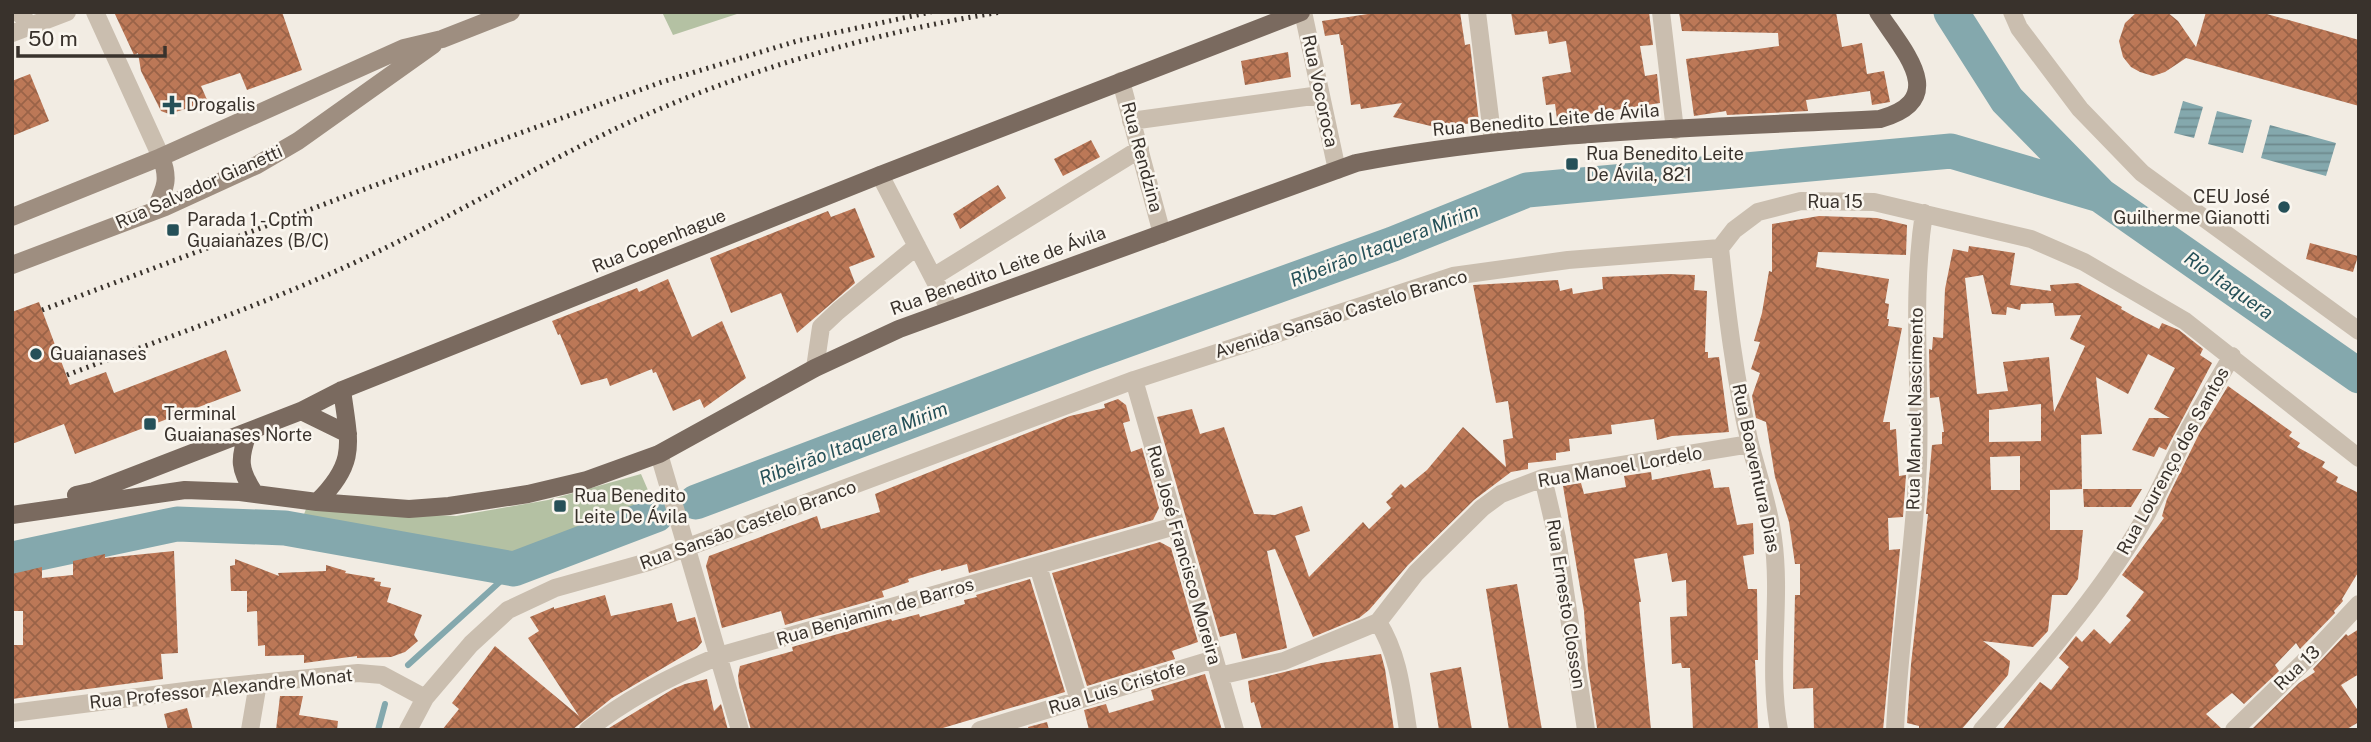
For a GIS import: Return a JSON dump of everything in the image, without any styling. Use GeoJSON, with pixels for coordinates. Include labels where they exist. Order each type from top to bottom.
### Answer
{"type":"FeatureCollection","features":[{"type":"Feature","properties":{"kind":"main road","name":"Rua Salvador Gianetti"},"geometry":{"type":"LineString","coordinates":[[12,216],[161,157],[404,48],[442,39],[511,12]]}},
{"type":"Feature","properties":{"kind":"main road","name":"Rua Copenhague"},"geometry":{"type":"LineString","coordinates":[[33,511],[52,501],[94,492],[301,411],[342,390],[880,175],[1302,12]]}},
{"type":"Feature","properties":{"kind":"main road","name":"Rua Benedito Leite de Ávila"},"geometry":{"type":"LineString","coordinates":[[12,515],[185,490],[217,490],[409,509],[528,494],[587,480],[659,454],[815,368],[899,329],[1356,163],[1493,142],[1880,120],[1898,114],[1910,107],[1917,93],[1918,80],[1910,61],[1878,12]]}},
{"type":"Feature","properties":{"kind":"main road","name":"Rua Salvador Gianetti"},"geometry":{"type":"LineString","coordinates":[[12,265],[155,210],[257,165],[298,141],[442,39]]}},
{"type":"Feature","properties":{"kind":"main road"},"geometry":{"type":"LineString","coordinates":[[155,210],[167,182],[161,157]]}},
{"type":"Feature","properties":{"kind":"main road"},"geometry":{"type":"LineString","coordinates":[[317,502],[341,476],[347,460],[348,434],[342,390]]}},
{"type":"Feature","properties":{"kind":"main road"},"geometry":{"type":"LineString","coordinates":[[301,411],[348,434]]}},
{"type":"Feature","properties":{"kind":"main road"},"geometry":{"type":"LineString","coordinates":[[249,431],[241,463],[256,495]]}},
{"type":"Feature","properties":{"kind":"street"},"geometry":{"type":"LineString","coordinates":[[18,12],[31,26]]}},
{"type":"Feature","properties":{"kind":"street"},"geometry":{"type":"LineString","coordinates":[[12,33],[67,12]]}},
{"type":"Feature","properties":{"kind":"street"},"geometry":{"type":"LineString","coordinates":[[95,12],[161,157]]}},
{"type":"Feature","properties":{"kind":"street","name":"Rua Vocoroca"},"geometry":{"type":"LineString","coordinates":[[1302,12],[1337,170]]}},
{"type":"Feature","properties":{"kind":"street"},"geometry":{"type":"LineString","coordinates":[[1477,12],[1493,142]]}},
{"type":"Feature","properties":{"kind":"street"},"geometry":{"type":"LineString","coordinates":[[1661,12],[1675,130]]}},
{"type":"Feature","properties":{"kind":"street"},"geometry":{"type":"LineString","coordinates":[[2012,12],[2019,28],[2080,109],[2142,173],[2359,331]]}},
{"type":"Feature","properties":{"kind":"street","name":"Rua Rendzina"},"geometry":{"type":"LineString","coordinates":[[1121,81],[1162,233]]}},
{"type":"Feature","properties":{"kind":"street"},"geometry":{"type":"LineString","coordinates":[[1131,121],[1320,95]]}},
{"type":"Feature","properties":{"kind":"street"},"geometry":{"type":"LineString","coordinates":[[933,277],[1140,149]]}},
{"type":"Feature","properties":{"kind":"street"},"geometry":{"type":"LineString","coordinates":[[880,175],[950,310]]}},
{"type":"Feature","properties":{"kind":"street","name":"Rua 15"},"geometry":{"type":"LineString","coordinates":[[1720,248],[1734,230],[1758,212],[1801,201],[1874,202],[1924,213]]}},
{"type":"Feature","properties":{"kind":"street"},"geometry":{"type":"LineString","coordinates":[[1924,213],[2031,239],[2084,262],[2185,321],[2359,458]]}},
{"type":"Feature","properties":{"kind":"street","name":"Rua Manuel Nascimento"},"geometry":{"type":"LineString","coordinates":[[1895,730],[1918,460],[1916,308],[1924,213]]}},
{"type":"Feature","properties":{"kind":"street"},"geometry":{"type":"LineString","coordinates":[[815,368],[821,327],[917,246]]}},
{"type":"Feature","properties":{"kind":"street","name":"Avenida Sansão Castelo Branco"},"geometry":{"type":"LineString","coordinates":[[1134,380],[1453,275],[1568,260],[1720,248]]}},
{"type":"Feature","properties":{"kind":"street","name":"Rua Boaventura Dias"},"geometry":{"type":"LineString","coordinates":[[1720,248],[1727,316],[1750,444],[1773,539],[1777,606],[1775,706],[1779,730]]}},
{"type":"Feature","properties":{"kind":"street","name":"Rua Lourenço dos Santos"},"geometry":{"type":"LineString","coordinates":[[1982,730],[2077,614],[2134,536],[2152,506],[2190,428],[2232,356]]}},
{"type":"Feature","properties":{"kind":"street","name":"Rua José Francisco Moreira"},"geometry":{"type":"LineString","coordinates":[[1134,380],[1234,730]]}},
{"type":"Feature","properties":{"kind":"street","name":"Rua Sansão Castelo Branco"},"geometry":{"type":"LineString","coordinates":[[408,730],[425,698],[471,644],[508,610],[555,588],[648,562],[684,541],[1134,380]]}},
{"type":"Feature","properties":{"kind":"street","name":"Rua Manoel Lordelo"},"geometry":{"type":"LineString","coordinates":[[1216,667],[1284,661],[1378,622],[1416,573],[1482,508],[1501,494],[1543,478],[1750,444]]}},
{"type":"Feature","properties":{"kind":"street"},"geometry":{"type":"LineString","coordinates":[[659,454],[740,730]]}},
{"type":"Feature","properties":{"kind":"street","name":"Rua Ernesto Closson"},"geometry":{"type":"LineString","coordinates":[[1543,478],[1557,538],[1586,730]]}},
{"type":"Feature","properties":{"kind":"street","name":"Rua Benjamim de Barros"},"geometry":{"type":"LineString","coordinates":[[589,730],[645,692],[691,667],[719,656],[1175,526]]}},
{"type":"Feature","properties":{"kind":"street"},"geometry":{"type":"LineString","coordinates":[[1038,566],[1079,699]]}},
{"type":"Feature","properties":{"kind":"street","name":"Rua 13"},"geometry":{"type":"LineString","coordinates":[[2234,730],[2359,604]]}},
{"type":"Feature","properties":{"kind":"street"},"geometry":{"type":"LineString","coordinates":[[1378,622],[1396,656],[1408,730]]}},
{"type":"Feature","properties":{"kind":"street","name":"Rua Luis Cristofe"},"geometry":{"type":"LineString","coordinates":[[980,730],[1015,725],[1079,699],[1216,667]]}},
{"type":"Feature","properties":{"kind":"street","name":"Rua Professor Alexandre Monat"},"geometry":{"type":"LineString","coordinates":[[12,713],[358,673],[383,675],[425,698]]}},
{"type":"Feature","properties":{"kind":"street"},"geometry":{"type":"LineString","coordinates":[[250,730],[258,683]]}},
{"type":"Feature","properties":{"kind":"green space"},"geometry":{"type":"Polygon","coordinates":[[[662,12],[743,12],[673,35],[662,12]]]}},
{"type":"Feature","properties":{"kind":"green space"},"geometry":{"type":"Polygon","coordinates":[[[641,474],[657,511],[518,561],[504,563],[442,545],[303,517],[306,509],[456,516],[548,500],[641,474]]]}},
{"type":"Feature","properties":{"kind":"water"},"geometry":{"type":"Polygon","coordinates":[[[2183,101],[2203,107],[2194,138],[2174,133],[2183,101]]]}},
{"type":"Feature","properties":{"kind":"water"},"geometry":{"type":"Polygon","coordinates":[[[2217,111],[2252,120],[2243,153],[2208,144],[2217,111]]]}},
{"type":"Feature","properties":{"kind":"water"},"geometry":{"type":"Polygon","coordinates":[[[2270,125],[2336,143],[2326,176],[2261,158],[2270,125]]]}},
{"type":"Feature","properties":{"kind":"building"},"geometry":{"type":"Polygon","coordinates":[[[114,12],[282,12],[302,70],[247,90],[240,73],[201,86],[208,102],[169,114],[161,111],[141,71],[138,53],[134,55],[114,12]]]}},
{"type":"Feature","properties":{"kind":"building"},"geometry":{"type":"Polygon","coordinates":[[[1381,12],[1460,12],[1465,45],[1470,44],[1479,122],[1439,128],[1393,117],[1402,103],[1361,109],[1360,104],[1351,105],[1343,45],[1339,34],[1325,36],[1322,21],[1381,12]]]}},
{"type":"Feature","properties":{"kind":"building"},"geometry":{"type":"Polygon","coordinates":[[[1511,12],[1649,12],[1653,45],[1640,46],[1645,76],[1657,74],[1660,103],[1557,119],[1555,104],[1546,105],[1542,77],[1571,72],[1566,41],[1549,44],[1547,31],[1515,35],[1511,12]]]}},
{"type":"Feature","properties":{"kind":"building"},"geometry":{"type":"Polygon","coordinates":[[[1679,12],[1836,12],[1842,47],[1862,43],[1867,74],[1884,71],[1890,102],[1872,105],[1870,91],[1806,100],[1808,111],[1727,115],[1726,111],[1694,116],[1686,59],[1779,46],[1778,33],[1682,31],[1679,12]]]}},
{"type":"Feature","properties":{"kind":"building"},"geometry":{"type":"Polygon","coordinates":[[[2137,12],[2167,12],[2178,21],[2196,47],[2206,12],[2260,12],[2359,40],[2359,106],[2186,58],[2165,72],[2153,76],[2140,72],[2131,67],[2123,57],[2119,41],[2125,23],[2137,12]]]}},
{"type":"Feature","properties":{"kind":"building"},"geometry":{"type":"Polygon","coordinates":[[[1288,52],[1291,77],[1245,85],[1241,61],[1288,52]]]}},
{"type":"Feature","properties":{"kind":"building"},"geometry":{"type":"Polygon","coordinates":[[[30,74],[49,121],[12,136],[12,81],[30,74]]]}},
{"type":"Feature","properties":{"kind":"building"},"geometry":{"type":"Polygon","coordinates":[[[1091,140],[1100,157],[1063,176],[1054,159],[1091,140]]]}},
{"type":"Feature","properties":{"kind":"building"},"geometry":{"type":"Polygon","coordinates":[[[998,185],[1006,198],[960,229],[953,214],[998,185]]]}},
{"type":"Feature","properties":{"kind":"building"},"geometry":{"type":"Polygon","coordinates":[[[855,208],[875,257],[849,267],[855,283],[797,333],[781,293],[731,313],[710,258],[828,211],[831,217],[855,208]]]}},
{"type":"Feature","properties":{"kind":"building"},"geometry":{"type":"Polygon","coordinates":[[[1819,216],[1877,218],[1907,225],[1906,255],[1818,252],[1816,267],[1889,279],[1885,303],[1889,304],[1888,326],[1902,328],[1883,422],[1890,422],[1890,430],[1896,429],[1899,476],[1906,475],[1903,517],[1888,518],[1889,550],[1900,549],[1883,730],[1814,730],[1813,688],[1793,689],[1795,595],[1800,595],[1800,564],[1795,564],[1789,522],[1775,477],[1766,422],[1756,418],[1752,396],[1760,373],[1751,369],[1760,342],[1754,341],[1769,271],[1772,272],[1772,224],[1819,216]]]}},
{"type":"Feature","properties":{"kind":"building"},"geometry":{"type":"Polygon","coordinates":[[[2310,243],[2358,256],[2353,272],[2306,259],[2310,243]]]}},
{"type":"Feature","properties":{"kind":"building"},"geometry":{"type":"Polygon","coordinates":[[[1969,246],[2015,253],[2010,285],[2051,291],[2050,285],[2078,283],[2159,329],[2162,323],[2179,330],[2203,349],[2200,355],[2212,363],[2166,450],[2159,447],[2154,457],[2132,450],[2149,418],[2170,418],[2154,409],[2175,368],[2148,354],[2128,394],[2096,377],[2102,434],[2081,435],[2082,489],[2050,490],[2050,530],[2083,530],[2078,579],[2067,595],[2052,595],[2048,631],[2033,647],[1983,641],[2010,661],[2008,675],[1961,730],[1919,730],[1919,726],[1907,723],[1911,664],[1928,514],[1932,445],[1942,444],[1944,432],[1939,397],[1930,398],[1929,349],[1932,350],[1933,337],[1943,338],[1945,289],[1953,249],[1968,252],[1969,246]],[[1983,275],[1965,278],[1977,394],[2008,391],[2003,362],[2049,357],[2054,412],[2085,346],[2070,339],[2081,315],[2055,316],[2053,303],[2021,304],[2020,310],[2007,307],[2006,315],[1992,314],[1983,275]],[[2041,404],[1989,410],[1989,442],[2041,441],[2041,404]],[[2020,456],[1990,457],[1991,490],[2020,490],[2020,456]]]}},
{"type":"Feature","properties":{"kind":"building"},"geometry":{"type":"Polygon","coordinates":[[[1695,275],[1694,290],[1707,291],[1705,352],[1708,352],[1708,358],[1719,357],[1729,432],[1672,436],[1657,440],[1654,419],[1611,425],[1612,434],[1569,439],[1570,451],[1556,453],[1556,460],[1528,463],[1528,469],[1511,472],[1474,500],[1359,618],[1313,637],[1275,549],[1267,551],[1287,648],[1242,659],[1236,633],[1220,637],[1157,417],[1192,409],[1200,434],[1224,427],[1254,514],[1275,515],[1302,506],[1310,531],[1295,536],[1309,577],[1363,522],[1369,529],[1391,508],[1386,502],[1393,496],[1391,494],[1401,484],[1405,488],[1427,470],[1463,427],[1506,467],[1503,440],[1513,438],[1508,401],[1496,403],[1473,285],[1558,280],[1560,291],[1572,288],[1573,294],[1603,289],[1602,277],[1695,275]]]}},
{"type":"Feature","properties":{"kind":"building"},"geometry":{"type":"Polygon","coordinates":[[[668,279],[692,337],[722,321],[746,378],[704,408],[700,399],[673,411],[656,372],[653,373],[652,369],[610,386],[607,378],[581,385],[552,321],[637,288],[639,292],[668,279]]]}},
{"type":"Feature","properties":{"kind":"building"},"geometry":{"type":"Polygon","coordinates":[[[39,302],[70,385],[106,372],[114,393],[226,350],[241,391],[75,454],[64,424],[12,444],[12,312],[39,302]]]}},
{"type":"Feature","properties":{"kind":"building"},"geometry":{"type":"Polygon","coordinates":[[[2228,386],[2292,432],[2289,436],[2300,443],[2297,447],[2325,462],[2322,467],[2338,477],[2336,482],[2359,493],[2359,571],[2343,601],[2300,649],[2296,643],[2275,665],[2279,671],[2244,704],[2232,693],[2206,714],[2223,730],[2002,730],[2040,682],[2051,690],[2069,667],[2059,658],[2076,636],[2082,642],[2094,629],[2110,644],[2131,620],[2126,616],[2144,592],[2122,575],[2164,518],[2162,516],[2167,499],[2199,434],[2228,386]]]}},
{"type":"Feature","properties":{"kind":"building"},"geometry":{"type":"Polygon","coordinates":[[[1118,399],[1126,405],[1130,421],[1123,423],[1131,452],[1142,448],[1159,508],[1153,520],[969,573],[967,564],[941,569],[908,579],[909,582],[882,591],[884,597],[785,625],[781,611],[722,628],[706,566],[709,556],[817,516],[821,529],[880,512],[875,494],[1070,416],[1105,408],[1104,404],[1118,399]]]}},
{"type":"Feature","properties":{"kind":"building"},"geometry":{"type":"Polygon","coordinates":[[[1710,469],[1714,488],[1729,487],[1737,525],[1753,523],[1754,554],[1743,556],[1748,589],[1757,589],[1758,660],[1755,660],[1758,730],[1693,730],[1690,668],[1682,668],[1681,663],[1672,664],[1670,617],[1687,616],[1686,580],[1672,582],[1667,553],[1634,559],[1641,602],[1651,730],[1597,728],[1588,668],[1584,611],[1563,486],[1581,483],[1584,494],[1626,487],[1624,476],[1651,472],[1652,480],[1710,469]]]}},
{"type":"Feature","properties":{"kind":"building"},"geometry":{"type":"Polygon","coordinates":[[[2083,489],[2142,489],[2131,507],[2084,507],[2083,489]]]}},
{"type":"Feature","properties":{"kind":"building"},"geometry":{"type":"Polygon","coordinates":[[[1160,542],[1171,548],[1198,642],[1172,651],[1175,659],[1087,686],[1052,573],[1160,542]]]}},
{"type":"Feature","properties":{"kind":"building"},"geometry":{"type":"Polygon","coordinates":[[[174,551],[178,653],[161,654],[163,679],[12,699],[12,645],[23,645],[23,611],[12,611],[12,574],[42,567],[42,578],[73,575],[73,561],[105,554],[105,558],[174,551]]]}},
{"type":"Feature","properties":{"kind":"building"},"geometry":{"type":"Polygon","coordinates":[[[235,559],[279,576],[278,573],[326,571],[326,565],[346,571],[345,573],[375,578],[374,581],[381,582],[380,586],[391,588],[387,602],[422,615],[414,635],[418,641],[405,652],[391,657],[357,656],[304,663],[304,655],[265,656],[265,645],[258,646],[257,611],[247,612],[247,591],[231,591],[230,566],[235,565],[235,559]]]}},
{"type":"Feature","properties":{"kind":"building"},"geometry":{"type":"Polygon","coordinates":[[[1030,579],[1065,692],[936,730],[751,730],[739,686],[740,666],[793,651],[792,647],[891,619],[892,621],[919,614],[920,617],[965,604],[964,600],[977,597],[976,595],[1030,579]]]}},
{"type":"Feature","properties":{"kind":"building"},"geometry":{"type":"Polygon","coordinates":[[[1517,584],[1542,730],[1509,730],[1486,589],[1517,584]]]}},
{"type":"Feature","properties":{"kind":"building"},"geometry":{"type":"Polygon","coordinates":[[[605,595],[611,616],[672,603],[677,622],[695,617],[702,642],[697,648],[612,698],[572,730],[442,730],[459,709],[452,703],[495,646],[579,716],[528,638],[539,631],[530,617],[554,607],[605,595]]]}},
{"type":"Feature","properties":{"kind":"building"},"geometry":{"type":"Polygon","coordinates":[[[2359,629],[2359,674],[2341,685],[2359,712],[2359,722],[2345,730],[2251,730],[2299,683],[2315,672],[2313,669],[2346,634],[2348,636],[2359,629]]]}},
{"type":"Feature","properties":{"kind":"building"},"geometry":{"type":"Polygon","coordinates":[[[1381,654],[1394,730],[1262,730],[1254,702],[1251,703],[1248,681],[1321,663],[1381,654]]]}},
{"type":"Feature","properties":{"kind":"building"},"geometry":{"type":"Polygon","coordinates":[[[1461,667],[1472,730],[1439,730],[1430,673],[1461,667]]]}},
{"type":"Feature","properties":{"kind":"building"},"geometry":{"type":"Polygon","coordinates":[[[1205,674],[1222,730],[1089,730],[1084,710],[1106,704],[1109,713],[1154,700],[1151,690],[1205,674]]]}},
{"type":"Feature","properties":{"kind":"building"},"geometry":{"type":"Polygon","coordinates":[[[707,679],[714,711],[721,704],[728,730],[609,728],[673,689],[707,679]]]}},
{"type":"Feature","properties":{"kind":"building"},"geometry":{"type":"Polygon","coordinates":[[[280,696],[303,696],[299,715],[338,721],[337,730],[276,730],[280,696]]]}},
{"type":"Feature","properties":{"kind":"building"},"geometry":{"type":"Polygon","coordinates":[[[187,708],[193,730],[168,730],[164,714],[187,708]]]}},
{"type":"Feature","properties":{"kind":"building"},"geometry":{"type":"Polygon","coordinates":[[[1047,722],[1049,730],[1029,730],[1028,727],[1047,722]]]}},
{"type":"Feature","properties":{"kind":"waterway","name":"Rio Itaquera"},"geometry":{"type":"LineString","coordinates":[[1951,12],[2007,100],[2100,195],[2359,376]]}},
{"type":"Feature","properties":{"kind":"waterway","name":"Ribeirão Itaquera Mirim"},"geometry":{"type":"LineString","coordinates":[[696,502],[1085,355],[1393,244],[1527,190],[1951,151],[2100,195]]}},
{"type":"Feature","properties":{"kind":"waterway","name":"Ribeirão Itaquera Mirim"},"geometry":{"type":"LineString","coordinates":[[12,559],[177,524],[285,528],[514,569],[656,515]]}},
{"type":"Feature","properties":{"kind":"waterway"},"geometry":{"type":"LineString","coordinates":[[408,665],[514,569]]}},
{"type":"Feature","properties":{"kind":"waterway"},"geometry":{"type":"LineString","coordinates":[[378,730],[385,704]]}},
{"type":"Feature","properties":{"kind":"railway"},"geometry":{"type":"LineString","coordinates":[[42,310],[370,187],[662,82],[797,41],[931,12]]}},
{"type":"Feature","properties":{"kind":"railway"},"geometry":{"type":"LineString","coordinates":[[67,375],[250,307],[358,261],[617,128],[708,89],[854,43],[1001,12]]}},
{"type":"Feature","properties":{"kind":"place","name":"Drogalis"},"geometry":{"type":"Point","coordinates":[172,105]}},
{"type":"Feature","properties":{"kind":"place","name":"Rua Benedito Leite De Ávila, 821"},"geometry":{"type":"Point","coordinates":[1572,164]}},
{"type":"Feature","properties":{"kind":"place","name":"CEU José Guilherme Gianotti"},"geometry":{"type":"Point","coordinates":[2284,207]}},
{"type":"Feature","properties":{"kind":"place","name":"Parada 1 - Cptm Guaianazes (B/C)"},"geometry":{"type":"Point","coordinates":[173,230]}},
{"type":"Feature","properties":{"kind":"place","name":"Guaianases"},"geometry":{"type":"Point","coordinates":[36,354]}},
{"type":"Feature","properties":{"kind":"place","name":"Terminal Guaianases Norte"},"geometry":{"type":"Point","coordinates":[150,424]}},
{"type":"Feature","properties":{"kind":"place","name":"Rua Benedito Leite De Ávila"},"geometry":{"type":"Point","coordinates":[560,506]}}]}
